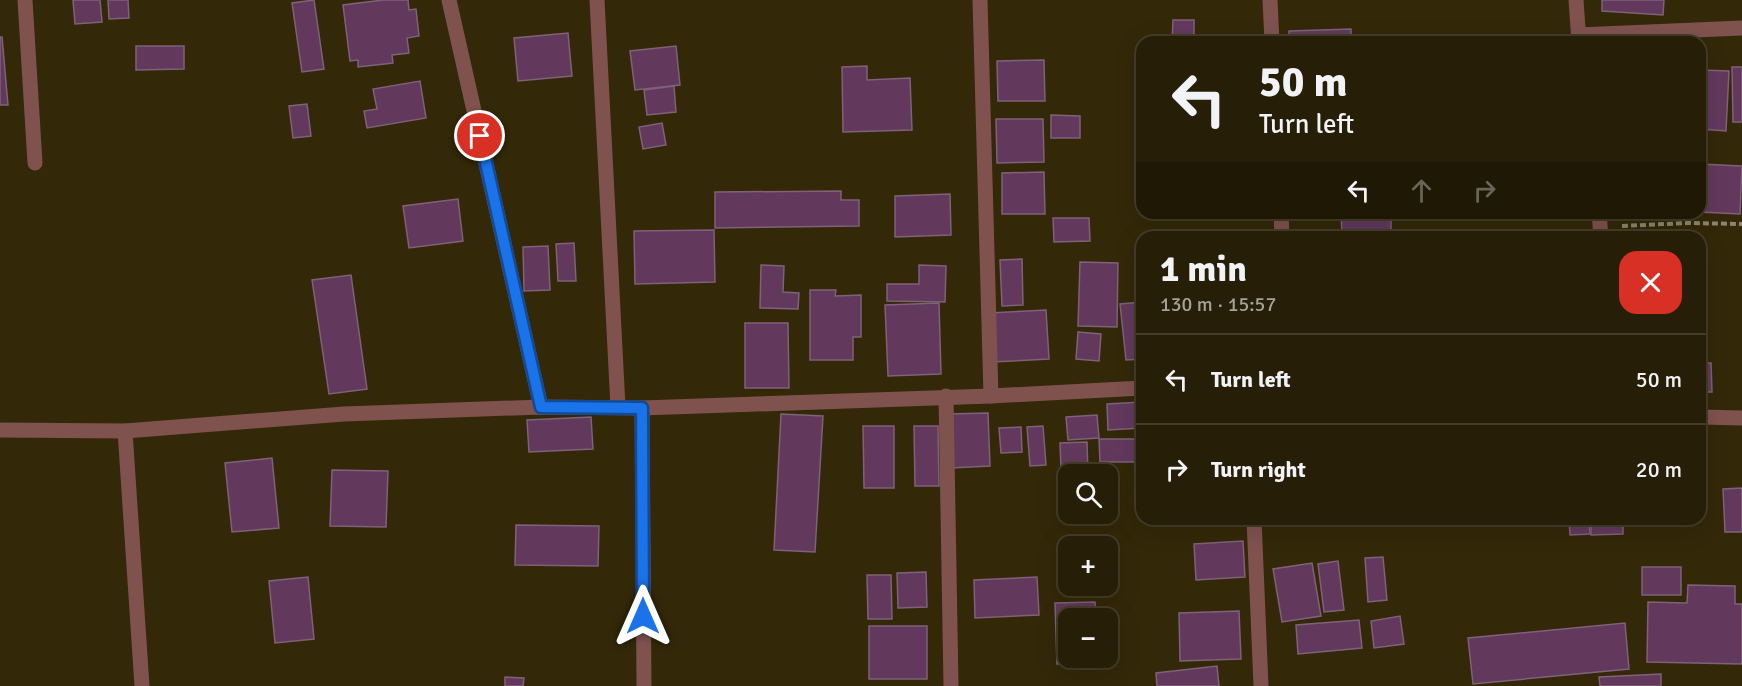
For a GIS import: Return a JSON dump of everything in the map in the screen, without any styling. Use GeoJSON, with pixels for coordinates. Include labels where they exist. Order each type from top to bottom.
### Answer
{"type":"FeatureCollection","features":[{"type":"Feature","properties":{"kind":"street"},"geometry":{"type":"LineString","coordinates":[[25,0],[35,163]]}},
{"type":"Feature","properties":{"kind":"street"},"geometry":{"type":"LineString","coordinates":[[449,0],[541,407]]}},
{"type":"Feature","properties":{"kind":"street"},"geometry":{"type":"LineString","coordinates":[[597,0],[618,407]]}},
{"type":"Feature","properties":{"kind":"street"},"geometry":{"type":"LineString","coordinates":[[980,0],[991,396]]}},
{"type":"Feature","properties":{"kind":"street"},"geometry":{"type":"LineString","coordinates":[[1270,0],[1272,36]]}},
{"type":"Feature","properties":{"kind":"street"},"geometry":{"type":"LineString","coordinates":[[1576,0],[1579,36]]}},
{"type":"Feature","properties":{"kind":"street"},"geometry":{"type":"LineString","coordinates":[[1623,36],[1742,28]]}},
{"type":"Feature","properties":{"kind":"street"},"geometry":{"type":"LineString","coordinates":[[0,430],[125,431],[344,414],[541,407],[642,408],[991,396],[1136,388]]}},
{"type":"Feature","properties":{"kind":"street"},"geometry":{"type":"LineString","coordinates":[[946,396],[951,686]]}},
{"type":"Feature","properties":{"kind":"street"},"geometry":{"type":"LineString","coordinates":[[642,408],[644,686]]}},
{"type":"Feature","properties":{"kind":"street"},"geometry":{"type":"LineString","coordinates":[[1706,417],[1742,418]]}},
{"type":"Feature","properties":{"kind":"street"},"geometry":{"type":"LineString","coordinates":[[125,431],[142,686]]}},
{"type":"Feature","properties":{"kind":"street"},"geometry":{"type":"LineString","coordinates":[[1254,525],[1261,686]]}},
{"type":"Feature","properties":{"kind":"path"},"geometry":{"type":"LineString","coordinates":[[1600,226],[1742,224]]}},
{"type":"Feature","properties":{"kind":"building"},"geometry":{"type":"Polygon","coordinates":[[[73,0],[100,0],[102,22],[75,24],[73,0]]]}},
{"type":"Feature","properties":{"kind":"building"},"geometry":{"type":"Polygon","coordinates":[[[108,0],[128,0],[129,18],[109,19],[108,0]]]}},
{"type":"Feature","properties":{"kind":"building"},"geometry":{"type":"Polygon","coordinates":[[[314,0],[324,69],[302,72],[292,3],[314,0]]]}},
{"type":"Feature","properties":{"kind":"building"},"geometry":{"type":"Polygon","coordinates":[[[383,0],[408,0],[409,10],[416,9],[419,36],[407,38],[409,53],[392,55],[393,63],[358,67],[358,60],[350,61],[343,5],[383,0]]]}},
{"type":"Feature","properties":{"kind":"building"},"geometry":{"type":"Polygon","coordinates":[[[1602,0],[1664,0],[1663,15],[1602,11],[1602,0]]]}},
{"type":"Feature","properties":{"kind":"building"},"geometry":{"type":"Polygon","coordinates":[[[1173,20],[1194,20],[1194,36],[1172,36],[1173,20]]]}},
{"type":"Feature","properties":{"kind":"building"},"geometry":{"type":"Polygon","coordinates":[[[1351,29],[1351,36],[1289,36],[1289,31],[1351,29]]]}},
{"type":"Feature","properties":{"kind":"building"},"geometry":{"type":"Polygon","coordinates":[[[568,33],[572,76],[518,81],[514,38],[568,33]]]}},
{"type":"Feature","properties":{"kind":"building"},"geometry":{"type":"Polygon","coordinates":[[[0,37],[2,37],[8,105],[0,105],[0,37]]]}},
{"type":"Feature","properties":{"kind":"building"},"geometry":{"type":"Polygon","coordinates":[[[136,46],[184,46],[184,69],[136,70],[136,46]]]}},
{"type":"Feature","properties":{"kind":"building"},"geometry":{"type":"Polygon","coordinates":[[[676,46],[680,85],[635,90],[630,51],[676,46]]]}},
{"type":"Feature","properties":{"kind":"building"},"geometry":{"type":"Polygon","coordinates":[[[1044,60],[1045,101],[998,101],[997,61],[1044,60]]]}},
{"type":"Feature","properties":{"kind":"building"},"geometry":{"type":"Polygon","coordinates":[[[867,66],[867,80],[910,78],[912,130],[843,132],[842,67],[867,66]]]}},
{"type":"Feature","properties":{"kind":"building"},"geometry":{"type":"Polygon","coordinates":[[[1732,67],[1742,67],[1742,122],[1733,122],[1732,67]]]}},
{"type":"Feature","properties":{"kind":"building"},"geometry":{"type":"Polygon","coordinates":[[[1706,70],[1729,71],[1726,131],[1706,129],[1706,70]]]}},
{"type":"Feature","properties":{"kind":"building"},"geometry":{"type":"Polygon","coordinates":[[[420,81],[426,118],[367,128],[364,111],[377,109],[373,89],[420,81]]]}},
{"type":"Feature","properties":{"kind":"building"},"geometry":{"type":"Polygon","coordinates":[[[674,86],[676,112],[647,115],[644,90],[674,86]]]}},
{"type":"Feature","properties":{"kind":"building"},"geometry":{"type":"Polygon","coordinates":[[[307,104],[311,136],[293,138],[289,106],[307,104]]]}},
{"type":"Feature","properties":{"kind":"building"},"geometry":{"type":"Polygon","coordinates":[[[1051,115],[1080,116],[1080,138],[1051,138],[1051,115]]]}},
{"type":"Feature","properties":{"kind":"building"},"geometry":{"type":"Polygon","coordinates":[[[996,119],[1043,119],[1044,162],[997,163],[996,119]]]}},
{"type":"Feature","properties":{"kind":"building"},"geometry":{"type":"Polygon","coordinates":[[[662,123],[666,145],[643,149],[639,127],[662,123]]]}},
{"type":"Feature","properties":{"kind":"building"},"geometry":{"type":"Polygon","coordinates":[[[1706,164],[1742,166],[1740,214],[1706,212],[1706,164]]]}},
{"type":"Feature","properties":{"kind":"building"},"geometry":{"type":"Polygon","coordinates":[[[1044,172],[1045,214],[1002,214],[1002,173],[1044,172]]]}},
{"type":"Feature","properties":{"kind":"building"},"geometry":{"type":"Polygon","coordinates":[[[841,191],[841,200],[859,200],[859,226],[715,228],[715,192],[841,191]]]}},
{"type":"Feature","properties":{"kind":"building"},"geometry":{"type":"Polygon","coordinates":[[[950,194],[951,235],[895,237],[895,196],[950,194]]]}},
{"type":"Feature","properties":{"kind":"building"},"geometry":{"type":"Polygon","coordinates":[[[458,199],[463,241],[409,248],[403,206],[458,199]]]}},
{"type":"Feature","properties":{"kind":"building"},"geometry":{"type":"Polygon","coordinates":[[[1053,218],[1089,218],[1090,241],[1054,242],[1053,218]]]}},
{"type":"Feature","properties":{"kind":"building"},"geometry":{"type":"Polygon","coordinates":[[[1341,219],[1391,219],[1391,231],[1342,231],[1341,219]]]}},
{"type":"Feature","properties":{"kind":"building"},"geometry":{"type":"Polygon","coordinates":[[[714,230],[715,282],[635,284],[634,231],[714,230]]]}},
{"type":"Feature","properties":{"kind":"building"},"geometry":{"type":"Polygon","coordinates":[[[574,243],[576,281],[558,281],[556,244],[574,243]]]}},
{"type":"Feature","properties":{"kind":"building"},"geometry":{"type":"Polygon","coordinates":[[[548,246],[550,290],[524,291],[523,247],[548,246]]]}},
{"type":"Feature","properties":{"kind":"building"},"geometry":{"type":"Polygon","coordinates":[[[1022,259],[1023,305],[1002,306],[1000,260],[1022,259]]]}},
{"type":"Feature","properties":{"kind":"building"},"geometry":{"type":"Polygon","coordinates":[[[1080,262],[1118,263],[1117,327],[1078,326],[1080,262]]]}},
{"type":"Feature","properties":{"kind":"building"},"geometry":{"type":"Polygon","coordinates":[[[761,265],[784,266],[783,292],[799,293],[798,309],[760,308],[761,265]]]}},
{"type":"Feature","properties":{"kind":"building"},"geometry":{"type":"Polygon","coordinates":[[[919,265],[946,266],[945,302],[887,301],[887,284],[919,284],[919,265]]]}},
{"type":"Feature","properties":{"kind":"building"},"geometry":{"type":"Polygon","coordinates":[[[351,275],[367,389],[329,394],[312,280],[351,275]]]}},
{"type":"Feature","properties":{"kind":"building"},"geometry":{"type":"Polygon","coordinates":[[[810,290],[836,290],[835,296],[861,295],[861,337],[853,337],[853,360],[810,360],[810,290]]]}},
{"type":"Feature","properties":{"kind":"building"},"geometry":{"type":"Polygon","coordinates":[[[939,303],[941,374],[888,376],[885,305],[939,303]]]}},
{"type":"Feature","properties":{"kind":"building"},"geometry":{"type":"Polygon","coordinates":[[[1136,303],[1136,359],[1126,360],[1120,304],[1136,303]]]}},
{"type":"Feature","properties":{"kind":"building"},"geometry":{"type":"Polygon","coordinates":[[[1046,310],[1049,359],[992,362],[989,313],[1046,310]]]}},
{"type":"Feature","properties":{"kind":"building"},"geometry":{"type":"Polygon","coordinates":[[[745,323],[788,323],[789,388],[745,388],[745,323]]]}},
{"type":"Feature","properties":{"kind":"building"},"geometry":{"type":"Polygon","coordinates":[[[1078,332],[1101,334],[1099,361],[1076,359],[1078,332]]]}},
{"type":"Feature","properties":{"kind":"building"},"geometry":{"type":"Polygon","coordinates":[[[1706,363],[1711,363],[1712,392],[1706,392],[1706,363]]]}},
{"type":"Feature","properties":{"kind":"building"},"geometry":{"type":"Polygon","coordinates":[[[1136,402],[1136,428],[1108,430],[1107,404],[1136,402]]]}},
{"type":"Feature","properties":{"kind":"building"},"geometry":{"type":"Polygon","coordinates":[[[988,413],[990,466],[951,468],[948,414],[988,413]]]}},
{"type":"Feature","properties":{"kind":"building"},"geometry":{"type":"Polygon","coordinates":[[[781,414],[823,416],[815,552],[774,550],[781,414]]]}},
{"type":"Feature","properties":{"kind":"building"},"geometry":{"type":"Polygon","coordinates":[[[1097,415],[1099,438],[1068,440],[1066,417],[1097,415]]]}},
{"type":"Feature","properties":{"kind":"building"},"geometry":{"type":"Polygon","coordinates":[[[591,417],[593,449],[529,452],[527,420],[591,417]]]}},
{"type":"Feature","properties":{"kind":"building"},"geometry":{"type":"Polygon","coordinates":[[[863,426],[894,426],[894,488],[864,488],[863,426]]]}},
{"type":"Feature","properties":{"kind":"building"},"geometry":{"type":"Polygon","coordinates":[[[914,426],[938,426],[939,486],[915,486],[914,426]]]}},
{"type":"Feature","properties":{"kind":"building"},"geometry":{"type":"Polygon","coordinates":[[[1043,426],[1046,465],[1030,466],[1027,427],[1043,426]]]}},
{"type":"Feature","properties":{"kind":"building"},"geometry":{"type":"Polygon","coordinates":[[[1021,427],[1022,452],[1001,453],[999,428],[1021,427]]]}},
{"type":"Feature","properties":{"kind":"building"},"geometry":{"type":"Polygon","coordinates":[[[1099,439],[1136,439],[1136,462],[1100,462],[1099,439]]]}},
{"type":"Feature","properties":{"kind":"building"},"geometry":{"type":"Polygon","coordinates":[[[1087,442],[1088,464],[1061,464],[1060,443],[1087,442]]]}},
{"type":"Feature","properties":{"kind":"building"},"geometry":{"type":"Polygon","coordinates":[[[272,458],[279,528],[232,532],[225,463],[272,458]]]}},
{"type":"Feature","properties":{"kind":"building"},"geometry":{"type":"Polygon","coordinates":[[[332,470],[388,471],[386,527],[330,526],[332,470]]]}},
{"type":"Feature","properties":{"kind":"building"},"geometry":{"type":"Polygon","coordinates":[[[1742,488],[1742,532],[1725,532],[1723,489],[1742,488]]]}},
{"type":"Feature","properties":{"kind":"building"},"geometry":{"type":"Polygon","coordinates":[[[516,525],[599,526],[598,566],[515,565],[516,525]]]}},
{"type":"Feature","properties":{"kind":"building"},"geometry":{"type":"Polygon","coordinates":[[[1569,525],[1589,525],[1590,534],[1570,535],[1569,525]]]}},
{"type":"Feature","properties":{"kind":"building"},"geometry":{"type":"Polygon","coordinates":[[[1591,525],[1623,525],[1623,534],[1591,535],[1591,525]]]}},
{"type":"Feature","properties":{"kind":"building"},"geometry":{"type":"Polygon","coordinates":[[[1243,541],[1245,577],[1196,580],[1194,544],[1243,541]]]}},
{"type":"Feature","properties":{"kind":"building"},"geometry":{"type":"Polygon","coordinates":[[[1383,557],[1387,600],[1368,602],[1365,558],[1383,557]]]}},
{"type":"Feature","properties":{"kind":"building"},"geometry":{"type":"Polygon","coordinates":[[[1338,561],[1344,610],[1324,612],[1318,564],[1338,561]]]}},
{"type":"Feature","properties":{"kind":"building"},"geometry":{"type":"Polygon","coordinates":[[[1312,563],[1321,616],[1282,622],[1273,569],[1312,563]]]}},
{"type":"Feature","properties":{"kind":"building"},"geometry":{"type":"Polygon","coordinates":[[[1642,567],[1681,567],[1681,595],[1642,595],[1642,567]]]}},
{"type":"Feature","properties":{"kind":"building"},"geometry":{"type":"Polygon","coordinates":[[[926,572],[927,607],[898,608],[897,573],[926,572]]]}},
{"type":"Feature","properties":{"kind":"building"},"geometry":{"type":"Polygon","coordinates":[[[867,575],[891,575],[892,619],[868,619],[867,575]]]}},
{"type":"Feature","properties":{"kind":"building"},"geometry":{"type":"Polygon","coordinates":[[[308,577],[314,639],[275,643],[269,581],[308,577]]]}},
{"type":"Feature","properties":{"kind":"building"},"geometry":{"type":"Polygon","coordinates":[[[1037,577],[1039,615],[975,618],[974,580],[1037,577]]]}},
{"type":"Feature","properties":{"kind":"building"},"geometry":{"type":"Polygon","coordinates":[[[1688,585],[1735,586],[1735,604],[1742,604],[1742,664],[1647,662],[1648,602],[1687,603],[1688,585]]]}},
{"type":"Feature","properties":{"kind":"building"},"geometry":{"type":"Polygon","coordinates":[[[1095,602],[1095,608],[1058,608],[1057,664],[1055,603],[1095,602]]]}},
{"type":"Feature","properties":{"kind":"building"},"geometry":{"type":"Polygon","coordinates":[[[1239,611],[1241,659],[1180,661],[1179,613],[1239,611]]]}},
{"type":"Feature","properties":{"kind":"building"},"geometry":{"type":"Polygon","coordinates":[[[1400,616],[1404,644],[1374,648],[1371,621],[1400,616]]]}},
{"type":"Feature","properties":{"kind":"building"},"geometry":{"type":"Polygon","coordinates":[[[1359,620],[1362,648],[1298,654],[1296,625],[1359,620]]]}},
{"type":"Feature","properties":{"kind":"building"},"geometry":{"type":"Polygon","coordinates":[[[1625,623],[1629,669],[1473,684],[1468,638],[1625,623]]]}},
{"type":"Feature","properties":{"kind":"building"},"geometry":{"type":"Polygon","coordinates":[[[869,626],[927,626],[927,679],[869,679],[869,626]]]}},
{"type":"Feature","properties":{"kind":"building"},"geometry":{"type":"Polygon","coordinates":[[[1217,666],[1219,686],[1157,686],[1156,673],[1217,666]]]}},
{"type":"Feature","properties":{"kind":"building"},"geometry":{"type":"Polygon","coordinates":[[[1661,674],[1661,686],[1600,686],[1599,677],[1661,674]]]}},
{"type":"Feature","properties":{"kind":"building"},"geometry":{"type":"Polygon","coordinates":[[[505,677],[524,678],[523,686],[505,686],[505,677]]]}},
{"type":"Feature","properties":{"kind":"route"},"geometry":{"type":"LineString","coordinates":[[480,136],[541,407],[642,408],[643,616]]}}]}
